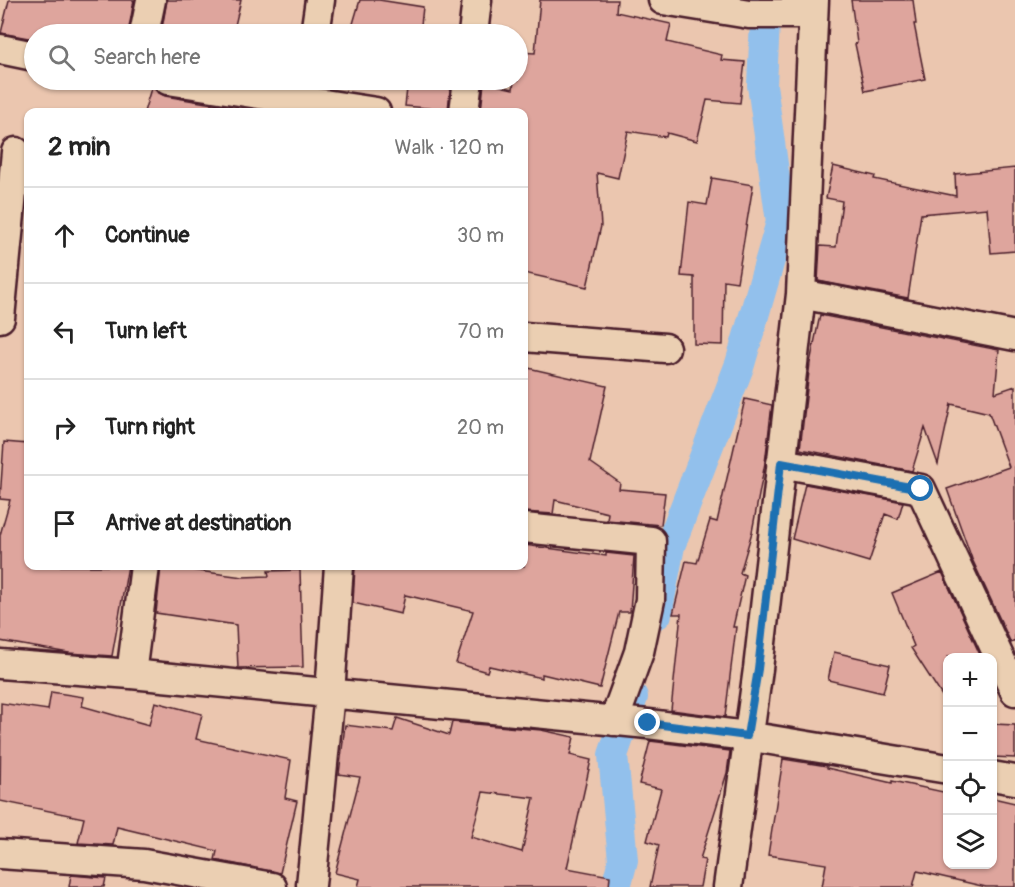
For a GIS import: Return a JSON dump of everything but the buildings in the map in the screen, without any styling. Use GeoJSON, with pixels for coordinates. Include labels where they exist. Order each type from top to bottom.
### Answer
{"type":"FeatureCollection","features":[{"type":"Feature","properties":{"kind":"street"},"geometry":{"type":"LineString","coordinates":[[146,24],[151,0]]}},
{"type":"Feature","properties":{"kind":"street"},"geometry":{"type":"LineString","coordinates":[[316,24],[320,0]]}},
{"type":"Feature","properties":{"kind":"street"},"geometry":{"type":"LineString","coordinates":[[474,24],[477,0]]}},
{"type":"Feature","properties":{"kind":"street"},"geometry":{"type":"LineString","coordinates":[[663,0],[749,14],[813,9],[801,294],[758,669],[728,887]]}},
{"type":"Feature","properties":{"kind":"street"},"geometry":{"type":"LineString","coordinates":[[0,50],[24,54]]}},
{"type":"Feature","properties":{"kind":"street"},"geometry":{"type":"LineString","coordinates":[[464,108],[467,90]]}},
{"type":"Feature","properties":{"kind":"street"},"geometry":{"type":"LineString","coordinates":[[306,91],[362,108]]}},
{"type":"Feature","properties":{"kind":"street"},"geometry":{"type":"LineString","coordinates":[[0,318],[15,152]]}},
{"type":"Feature","properties":{"kind":"street"},"geometry":{"type":"LineString","coordinates":[[801,294],[1015,336]]}},
{"type":"Feature","properties":{"kind":"street"},"geometry":{"type":"LineString","coordinates":[[528,337],[665,348]]}},
{"type":"Feature","properties":{"kind":"street"},"geometry":{"type":"LineString","coordinates":[[781,463],[921,489],[1015,691]]}},
{"type":"Feature","properties":{"kind":"street"},"geometry":{"type":"LineString","coordinates":[[528,528],[651,541],[650,600],[639,652],[615,721]]}},
{"type":"Feature","properties":{"kind":"street"},"geometry":{"type":"LineString","coordinates":[[131,674],[144,570]]}},
{"type":"Feature","properties":{"kind":"street"},"geometry":{"type":"LineString","coordinates":[[306,886],[330,693],[339,570]]}},
{"type":"Feature","properties":{"kind":"street"},"geometry":{"type":"LineString","coordinates":[[0,664],[131,674],[648,723],[747,736],[943,768]]}},
{"type":"Feature","properties":{"kind":"street"},"geometry":{"type":"LineString","coordinates":[[997,777],[1015,780]]}},
{"type":"Feature","properties":{"kind":"street"},"geometry":{"type":"LineString","coordinates":[[0,854],[144,864],[272,887]]}},
{"type":"Feature","properties":{"kind":"waterway"},"geometry":{"type":"LineString","coordinates":[[657,614],[670,546],[740,364],[781,222],[762,85],[766,0]]}},
{"type":"Feature","properties":{"kind":"waterway"},"geometry":{"type":"LineString","coordinates":[[616,887],[623,860],[613,755],[633,697]]}},
{"type":"Feature","properties":{"kind":"route"},"geometry":{"type":"LineString","coordinates":[[648,723],[747,736],[758,669],[781,463],[921,489]]}}]}
